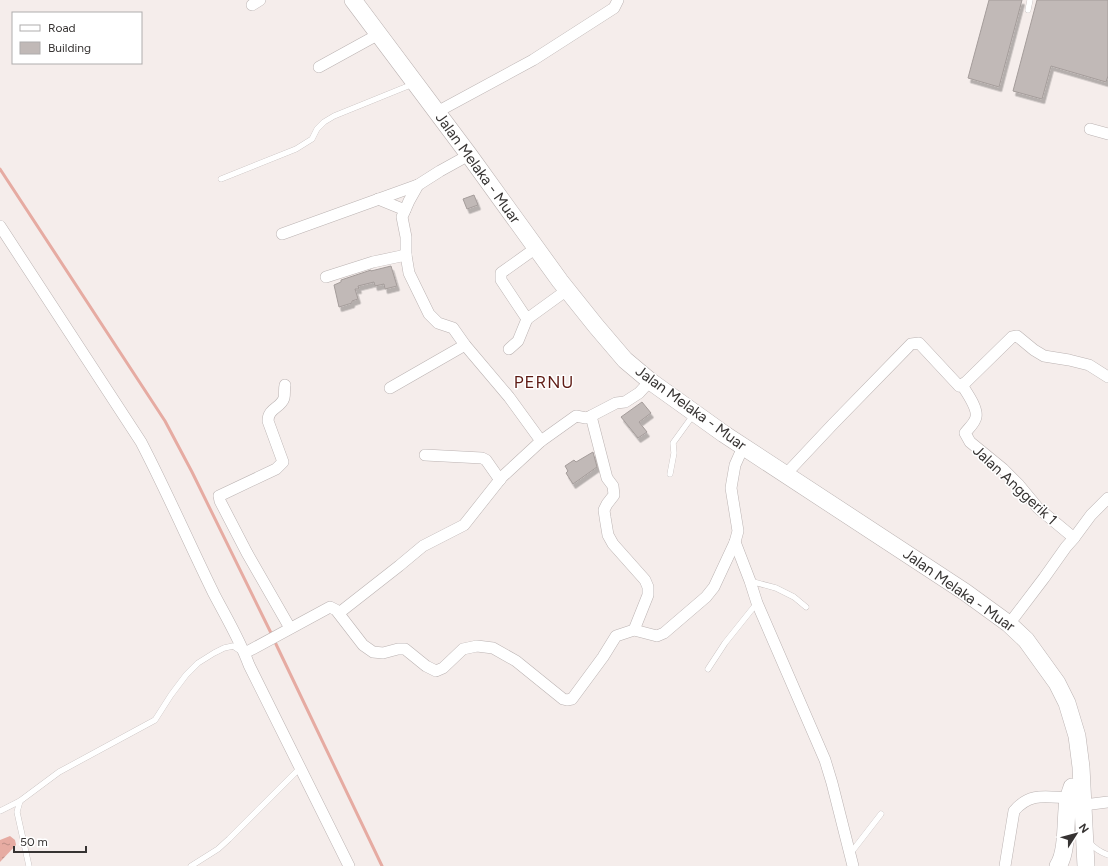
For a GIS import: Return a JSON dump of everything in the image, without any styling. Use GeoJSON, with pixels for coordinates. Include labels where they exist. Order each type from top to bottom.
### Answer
{"type":"FeatureCollection","features":[{"type":"Feature","properties":{"kind":"main road","name":"Jalan Melaka - Muar"},"geometry":{"type":"LineString","coordinates":[[353,0],[469,155],[567,290],[645,387],[691,417],[786,474],[965,592],[1009,624],[1026,640],[1057,683],[1067,703],[1077,736],[1075,866]]}},
{"type":"Feature","properties":{"kind":"main road","name":"Jalan Melaka - Muar"},"geometry":{"type":"LineString","coordinates":[[1075,798],[1084,837],[1086,866]]}},
{"type":"Feature","properties":{"kind":"main road"},"geometry":{"type":"LineString","coordinates":[[1058,866],[1064,850],[1067,826],[1075,798]]}},
{"type":"Feature","properties":{"kind":"main road"},"geometry":{"type":"LineString","coordinates":[[1075,798],[1081,866]]}},
{"type":"Feature","properties":{"kind":"street"},"geometry":{"type":"LineString","coordinates":[[437,112],[533,60],[614,8],[618,0]]}},
{"type":"Feature","properties":{"kind":"street"},"geometry":{"type":"LineString","coordinates":[[319,67],[378,34]]}},
{"type":"Feature","properties":{"kind":"street"},"geometry":{"type":"LineString","coordinates":[[1090,129],[1108,134]]}},
{"type":"Feature","properties":{"kind":"street"},"geometry":{"type":"LineString","coordinates":[[282,234],[418,185],[469,155]]}},
{"type":"Feature","properties":{"kind":"street"},"geometry":{"type":"LineString","coordinates":[[418,185],[402,217],[406,237],[406,255],[409,274],[429,314],[438,323],[453,328],[541,441]]}},
{"type":"Feature","properties":{"kind":"street"},"geometry":{"type":"LineString","coordinates":[[378,199],[405,210]]}},
{"type":"Feature","properties":{"kind":"street"},"geometry":{"type":"LineString","coordinates":[[0,226],[141,442],[214,594],[245,653],[249,665],[349,866]]}},
{"type":"Feature","properties":{"kind":"street"},"geometry":{"type":"LineString","coordinates":[[527,319],[501,280],[501,274],[536,248]]}},
{"type":"Feature","properties":{"kind":"street"},"geometry":{"type":"LineString","coordinates":[[326,277],[372,262],[406,255]]}},
{"type":"Feature","properties":{"kind":"street"},"geometry":{"type":"LineString","coordinates":[[509,349],[518,341],[527,319],[567,290]]}},
{"type":"Feature","properties":{"kind":"street"},"geometry":{"type":"LineString","coordinates":[[786,474],[911,344],[920,344],[959,386],[962,385],[1012,337],[1015,336],[1044,356],[1089,365],[1108,377]]}},
{"type":"Feature","properties":{"kind":"street"},"geometry":{"type":"LineString","coordinates":[[390,388],[465,345]]}},
{"type":"Feature","properties":{"kind":"street"},"geometry":{"type":"LineString","coordinates":[[285,384],[284,397],[282,401],[270,412],[268,416],[268,422],[283,462],[276,469],[219,496],[220,501],[286,631]]}},
{"type":"Feature","properties":{"kind":"street","name":"Jalan Anggerik 1"},"geometry":{"type":"LineString","coordinates":[[962,385],[976,410],[976,418],[965,433],[970,442],[1003,469],[1020,485],[1038,508],[1074,538]]}},
{"type":"Feature","properties":{"kind":"street"},"geometry":{"type":"LineString","coordinates":[[338,613],[423,546],[464,525],[500,480],[541,441],[576,416],[586,418],[616,403],[625,402],[645,387]]}},
{"type":"Feature","properties":{"kind":"street"},"geometry":{"type":"LineString","coordinates":[[591,416],[608,478],[613,486],[614,495],[604,510],[608,535],[613,544],[645,580],[648,587],[648,594],[634,630]]}},
{"type":"Feature","properties":{"kind":"street"},"geometry":{"type":"LineString","coordinates":[[245,653],[330,607],[336,610],[363,645],[372,652],[383,653],[398,649],[405,649],[426,666],[436,671],[443,668],[463,649],[477,646],[493,648],[516,661],[563,699],[572,699],[603,657],[616,636],[634,630],[657,636],[664,633],[706,597],[714,587],[735,542],[738,531],[731,488],[734,465],[743,447]]}},
{"type":"Feature","properties":{"kind":"street"},"geometry":{"type":"LineString","coordinates":[[426,455],[482,458],[486,460],[500,480]]}},
{"type":"Feature","properties":{"kind":"street"},"geometry":{"type":"LineString","coordinates":[[1009,624],[1066,547],[1108,498]]}},
{"type":"Feature","properties":{"kind":"street"},"geometry":{"type":"LineString","coordinates":[[735,542],[757,603],[825,760],[853,866]]}},
{"type":"Feature","properties":{"kind":"street"},"geometry":{"type":"LineString","coordinates":[[1005,866],[1014,811],[1020,804],[1028,799],[1038,797],[1075,798],[1108,802]]}},
{"type":"Feature","properties":{"kind":"lane"},"geometry":{"type":"LineString","coordinates":[[1028,10],[1030,0]]}},
{"type":"Feature","properties":{"kind":"lane"},"geometry":{"type":"LineString","coordinates":[[221,179],[296,149],[312,139],[317,129],[324,122],[334,116],[415,83]]}},
{"type":"Feature","properties":{"kind":"lane"},"geometry":{"type":"LineString","coordinates":[[670,474],[674,453],[673,443],[691,417]]}},
{"type":"Feature","properties":{"kind":"lane"},"geometry":{"type":"LineString","coordinates":[[750,581],[776,588],[794,597],[806,607]]}},
{"type":"Feature","properties":{"kind":"lane"},"geometry":{"type":"LineString","coordinates":[[708,669],[725,643],[757,603]]}},
{"type":"Feature","properties":{"kind":"lane"},"geometry":{"type":"LineString","coordinates":[[0,811],[20,801],[59,772],[155,720],[186,675],[198,663],[224,648],[233,646],[245,653]]}},
{"type":"Feature","properties":{"kind":"lane"},"geometry":{"type":"LineString","coordinates":[[191,866],[218,849],[230,839],[301,768]]}},
{"type":"Feature","properties":{"kind":"lane"},"geometry":{"type":"LineString","coordinates":[[20,801],[17,812],[29,866]]}},
{"type":"Feature","properties":{"kind":"lane"},"geometry":{"type":"LineString","coordinates":[[850,855],[881,814]]}},
{"type":"Feature","properties":{"kind":"lane"},"geometry":{"type":"LineString","coordinates":[[1084,837],[1094,847],[1108,856]]}},
{"type":"Feature","properties":{"kind":"water"},"geometry":{"type":"Polygon","coordinates":[[[10,836],[15,840],[16,845],[0,862],[0,840],[10,836]]]}},
{"type":"Feature","properties":{"kind":"building"},"geometry":{"type":"Polygon","coordinates":[[[989,0],[1022,0],[999,87],[968,78],[989,0]]]}},
{"type":"Feature","properties":{"kind":"building"},"geometry":{"type":"Polygon","coordinates":[[[1037,0],[1108,0],[1108,76],[1106,82],[1051,66],[1042,99],[1013,91],[1037,0]]]}},
{"type":"Feature","properties":{"kind":"building"},"geometry":{"type":"Polygon","coordinates":[[[474,195],[478,205],[467,209],[463,199],[474,195]]]}},
{"type":"Feature","properties":{"kind":"building"},"geometry":{"type":"Polygon","coordinates":[[[391,266],[397,286],[385,289],[384,284],[375,286],[374,282],[358,286],[359,289],[355,289],[358,299],[352,301],[352,303],[339,307],[334,285],[341,282],[341,280],[371,270],[391,266]]]}},
{"type":"Feature","properties":{"kind":"building"},"geometry":{"type":"Polygon","coordinates":[[[642,402],[651,413],[639,422],[647,432],[638,438],[621,417],[642,402]]]}},
{"type":"Feature","properties":{"kind":"building"},"geometry":{"type":"Polygon","coordinates":[[[593,452],[597,467],[573,484],[566,473],[568,471],[565,466],[574,460],[576,462],[593,452]]]}},
{"type":"Feature","properties":{"kind":"waterway"},"geometry":{"type":"LineString","coordinates":[[0,169],[165,421],[192,472],[272,635]]}},
{"type":"Feature","properties":{"kind":"waterway"},"geometry":{"type":"LineString","coordinates":[[274,640],[382,866]]}},
{"type":"Feature","properties":{"kind":"district","name":"PERNU"},"geometry":{"type":"Point","coordinates":[544,382]}}]}
